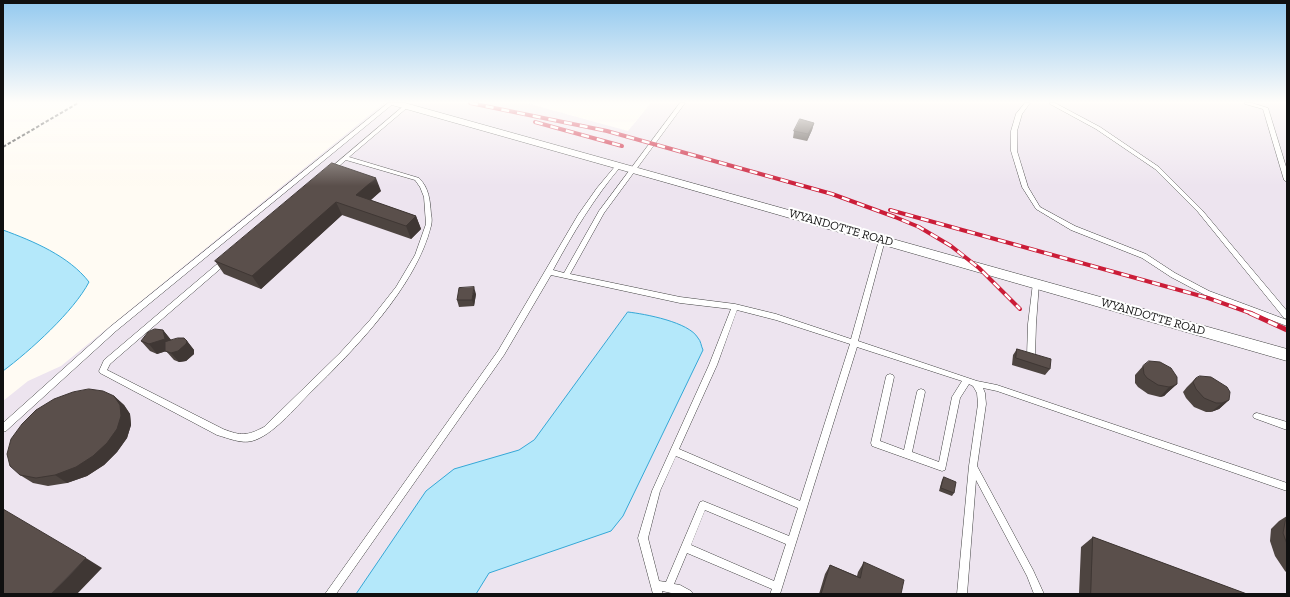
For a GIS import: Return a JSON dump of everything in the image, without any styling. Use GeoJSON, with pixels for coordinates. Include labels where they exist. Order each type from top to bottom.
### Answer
{"type":"FeatureCollection","features":[{"type":"Feature","properties":{"kind":"street","name":"WYANDOTTE ROAD"},"geometry":{"type":"LineString","coordinates":[[497,131],[1287,355]]}},
{"type":"Feature","properties":{"kind":"lane"},"geometry":{"type":"LineString","coordinates":[[3,428],[113,329],[357,131]]}},
{"type":"Feature","properties":{"kind":"lane"},"geometry":{"type":"LineString","coordinates":[[327,174],[373,131]]}},
{"type":"Feature","properties":{"kind":"lane"},"geometry":{"type":"LineString","coordinates":[[566,275],[601,212],[662,131]]}},
{"type":"Feature","properties":{"kind":"lane"},"geometry":{"type":"LineString","coordinates":[[1014,131],[1014,152],[1025,187],[1038,208],[1073,228],[1144,256],[1207,293],[1287,323]]}},
{"type":"Feature","properties":{"kind":"lane"},"geometry":{"type":"LineString","coordinates":[[1102,131],[1157,168],[1200,211],[1287,316]]}},
{"type":"Feature","properties":{"kind":"lane"},"geometry":{"type":"LineString","coordinates":[[1272,131],[1287,180]]}},
{"type":"Feature","properties":{"kind":"lane"},"geometry":{"type":"LineString","coordinates":[[231,256],[107,362],[103,370],[107,374],[220,432],[234,437],[251,438],[266,430],[351,347],[389,302],[424,243],[429,227],[430,207],[422,184],[417,179],[345,158]]}},
{"type":"Feature","properties":{"kind":"lane"},"geometry":{"type":"LineString","coordinates":[[330,594],[501,353],[549,272],[575,223],[603,182],[619,165]]}},
{"type":"Feature","properties":{"kind":"lane"},"geometry":{"type":"LineString","coordinates":[[685,547],[776,590],[854,343],[882,240]]}},
{"type":"Feature","properties":{"kind":"lane"},"geometry":{"type":"LineString","coordinates":[[549,272],[680,300],[735,307],[776,316],[976,384],[997,388],[1287,487]]}},
{"type":"Feature","properties":{"kind":"lane"},"geometry":{"type":"LineString","coordinates":[[1031,356],[1032,324],[1036,284]]}},
{"type":"Feature","properties":{"kind":"lane"},"geometry":{"type":"LineString","coordinates":[[688,594],[680,590],[668,588],[656,590],[644,538],[656,491],[713,365],[735,307]]}},
{"type":"Feature","properties":{"kind":"lane"},"geometry":{"type":"LineString","coordinates":[[890,377],[875,443],[942,467],[956,397],[967,380]]}},
{"type":"Feature","properties":{"kind":"lane"},"geometry":{"type":"LineString","coordinates":[[962,594],[973,466],[982,404],[981,393],[976,384]]}},
{"type":"Feature","properties":{"kind":"lane"},"geometry":{"type":"LineString","coordinates":[[907,455],[921,392]]}},
{"type":"Feature","properties":{"kind":"lane"},"geometry":{"type":"LineString","coordinates":[[1257,416],[1287,426]]}},
{"type":"Feature","properties":{"kind":"lane"},"geometry":{"type":"LineString","coordinates":[[674,451],[802,506]]}},
{"type":"Feature","properties":{"kind":"lane"},"geometry":{"type":"LineString","coordinates":[[973,466],[1030,572],[1039,594]]}},
{"type":"Feature","properties":{"kind":"lane"},"geometry":{"type":"LineString","coordinates":[[668,588],[703,505],[791,541]]}},
{"type":"Feature","properties":{"kind":"path"},"geometry":{"type":"LineString","coordinates":[[3,147],[31,131]]}},
{"type":"Feature","properties":{"kind":"shaded area"},"geometry":{"type":"Polygon","coordinates":[[[350,131],[1287,131],[1287,594],[3,594],[3,401],[28,381],[61,366],[350,131]]]}},
{"type":"Feature","properties":{"kind":"water"},"geometry":{"type":"Polygon","coordinates":[[[3,230],[50,250],[71,264],[89,282],[62,318],[26,353],[3,371],[3,230]]]}},
{"type":"Feature","properties":{"kind":"water"},"geometry":{"type":"Polygon","coordinates":[[[628,312],[666,320],[686,327],[699,339],[703,350],[623,516],[611,531],[489,573],[476,594],[356,594],[426,491],[454,469],[519,450],[534,440],[628,312]]]}},
{"type":"Feature","properties":{"kind":"building"},"geometry":{"type":"Polygon","coordinates":[[[794,131],[810,131],[808,134],[794,131]]]}},
{"type":"Feature","properties":{"kind":"building"},"geometry":{"type":"Polygon","coordinates":[[[332,163],[376,178],[356,195],[416,216],[406,226],[336,202],[252,276],[215,261],[332,163]]]}},
{"type":"Feature","properties":{"kind":"building"},"geometry":{"type":"Polygon","coordinates":[[[474,287],[472,300],[457,300],[459,288],[474,287]]]}},
{"type":"Feature","properties":{"kind":"building"},"geometry":{"type":"Polygon","coordinates":[[[155,329],[163,330],[165,339],[149,344],[141,341],[148,332],[155,329]]]}},
{"type":"Feature","properties":{"kind":"building"},"geometry":{"type":"Polygon","coordinates":[[[178,338],[184,338],[187,341],[186,344],[178,351],[171,353],[165,351],[165,342],[178,338]]]}},
{"type":"Feature","properties":{"kind":"building"},"geometry":{"type":"Polygon","coordinates":[[[1017,349],[1051,359],[1050,369],[1016,358],[1017,349]]]}},
{"type":"Feature","properties":{"kind":"building"},"geometry":{"type":"Polygon","coordinates":[[[1149,361],[1160,362],[1171,368],[1177,377],[1177,384],[1169,387],[1158,385],[1147,378],[1144,374],[1143,366],[1149,361]]]}},
{"type":"Feature","properties":{"kind":"building"},"geometry":{"type":"Polygon","coordinates":[[[1200,376],[1211,377],[1227,387],[1230,392],[1229,400],[1222,403],[1216,403],[1204,398],[1196,389],[1193,382],[1200,376]]]}},
{"type":"Feature","properties":{"kind":"building"},"geometry":{"type":"Polygon","coordinates":[[[89,389],[103,391],[114,396],[120,405],[121,416],[117,429],[107,443],[93,456],[76,467],[55,475],[36,478],[20,475],[10,466],[7,454],[11,439],[22,424],[36,410],[54,399],[73,392],[89,389]]]}},
{"type":"Feature","properties":{"kind":"building"},"geometry":{"type":"Polygon","coordinates":[[[944,477],[956,482],[954,493],[941,488],[944,477]]]}},
{"type":"Feature","properties":{"kind":"building"},"geometry":{"type":"Polygon","coordinates":[[[3,509],[86,558],[51,594],[3,594],[3,509]]]}},
{"type":"Feature","properties":{"kind":"building"},"geometry":{"type":"Polygon","coordinates":[[[1287,519],[1287,544],[1283,533],[1287,519]]]}},
{"type":"Feature","properties":{"kind":"building"},"geometry":{"type":"Polygon","coordinates":[[[1093,537],[1247,594],[1091,594],[1093,537]]]}},
{"type":"Feature","properties":{"kind":"building"},"geometry":{"type":"Polygon","coordinates":[[[864,562],[904,580],[901,594],[821,594],[830,565],[860,578],[864,562]]]}},
{"type":"Feature","properties":{"kind":"railway"},"geometry":{"type":"LineString","coordinates":[[567,131],[622,146]]}},
{"type":"Feature","properties":{"kind":"railway"},"geometry":{"type":"LineString","coordinates":[[606,131],[832,194],[919,227],[951,246],[979,268],[1020,309]]}},
{"type":"Feature","properties":{"kind":"railway"},"geometry":{"type":"LineString","coordinates":[[890,210],[1208,298],[1253,314]]}},
{"type":"Feature","properties":{"kind":"railway"},"geometry":{"type":"LineString","coordinates":[[1250,313],[1287,330]]}}]}
